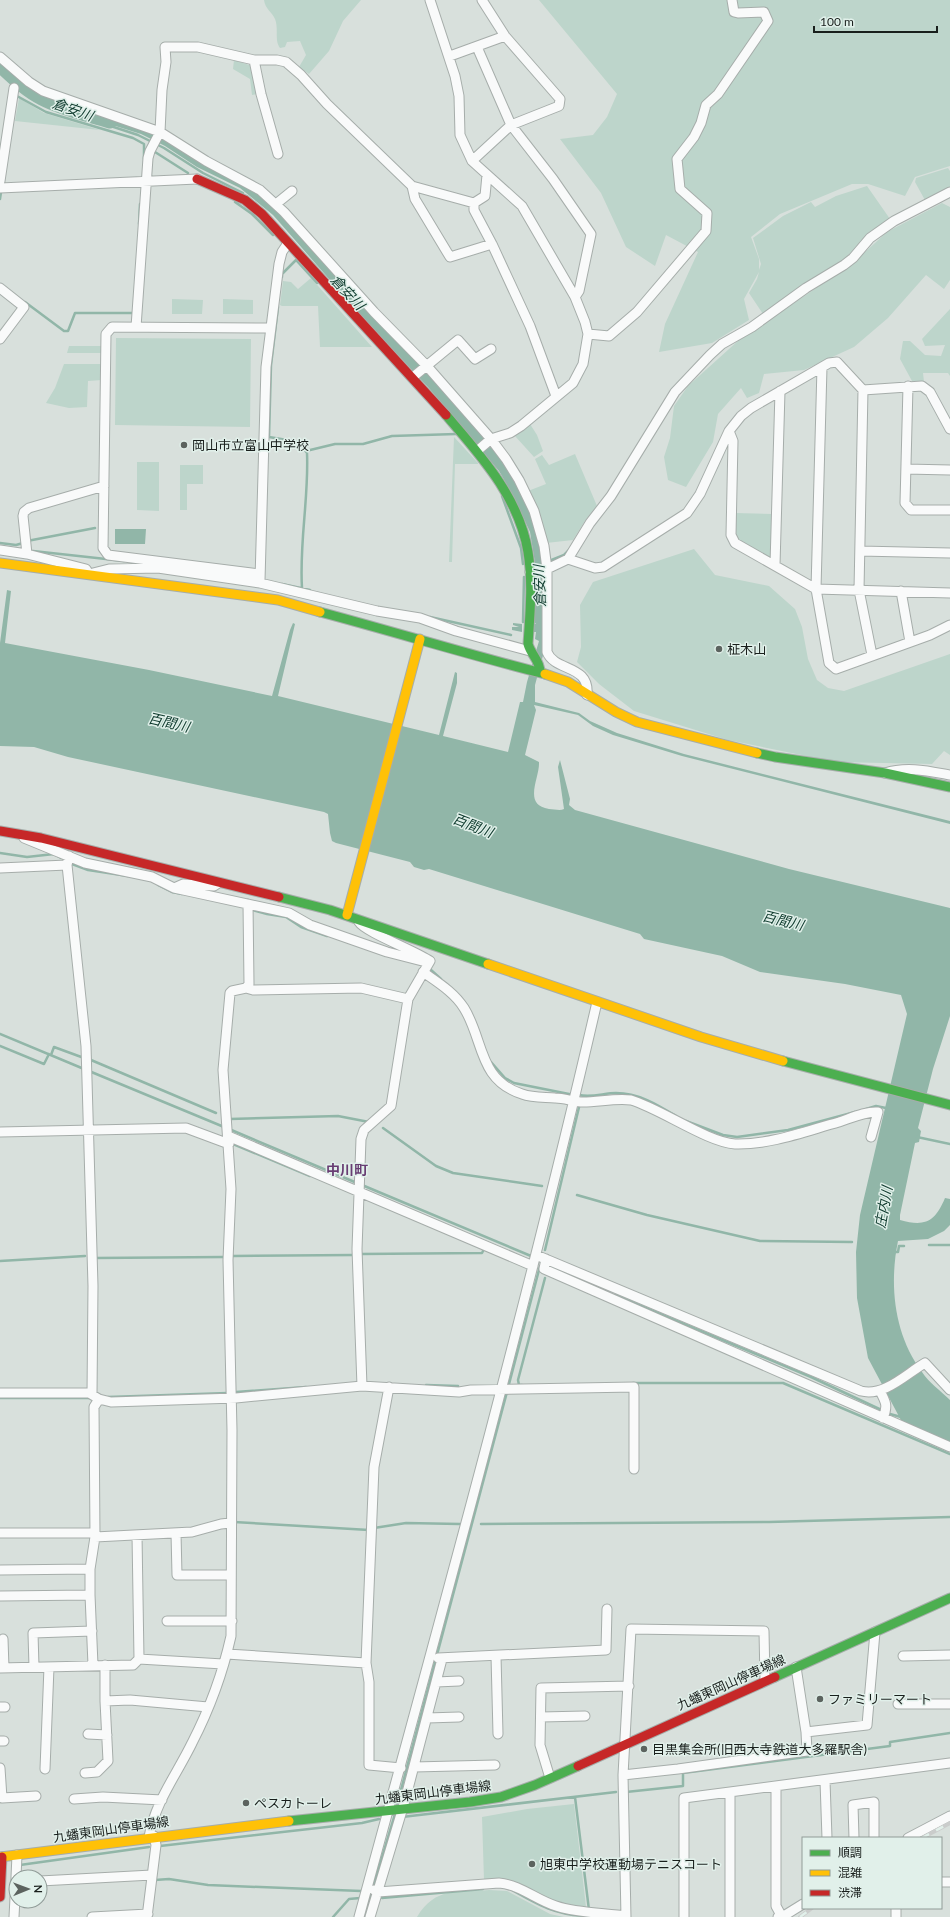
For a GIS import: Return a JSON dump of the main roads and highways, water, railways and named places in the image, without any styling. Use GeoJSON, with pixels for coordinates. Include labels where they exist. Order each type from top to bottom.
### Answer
{"type":"FeatureCollection","features":[{"type":"Feature","properties":{"kind":"water"},"geometry":{"type":"Polygon","coordinates":[[[92,114],[151,132],[209,167],[257,193],[278,211],[433,380],[506,466],[522,493],[537,530],[544,565],[545,648],[535,685],[535,702],[579,713],[590,721],[617,733],[684,754],[950,821],[950,824],[682,756],[613,735],[593,726],[578,715],[534,705],[536,710],[525,755],[539,762],[534,797],[536,802],[541,806],[549,809],[564,809],[558,767],[560,760],[570,799],[569,805],[575,810],[789,869],[950,908],[950,1016],[933,1069],[918,1128],[921,1131],[919,1142],[915,1143],[900,1220],[916,1223],[928,1221],[937,1213],[945,1198],[950,1199],[950,1225],[944,1231],[928,1239],[898,1241],[895,1258],[894,1292],[900,1326],[905,1342],[913,1358],[925,1376],[950,1400],[950,1443],[903,1424],[868,1358],[857,1298],[856,1252],[860,1215],[907,1014],[901,995],[845,984],[760,972],[722,956],[644,939],[640,934],[429,869],[424,870],[414,867],[410,862],[336,843],[332,841],[328,814],[324,812],[68,757],[34,747],[0,746],[0,643],[7,590],[11,591],[5,643],[149,670],[272,696],[293,623],[295,624],[278,696],[439,735],[455,672],[457,673],[457,683],[443,736],[508,752],[520,702],[523,702],[527,682],[539,641],[535,639],[536,632],[533,632],[534,624],[536,624],[534,622],[536,582],[535,563],[530,532],[514,497],[499,471],[428,387],[366,321],[273,215],[240,188],[197,167],[165,146],[141,134],[90,118],[92,114]]]}},
{"type":"Feature","properties":{"kind":"water"},"geometry":{"type":"Polygon","coordinates":[[[115,529],[146,529],[145,544],[115,544],[115,529]]]}},
{"type":"Feature","properties":{"kind":"water"},"geometry":{"type":"Polygon","coordinates":[[[513,623],[522,624],[522,632],[512,630],[512,627],[519,627],[513,625],[513,623]]]}},
{"type":"Feature","properties":{"kind":"waterway","name":"倉安川"},"geometry":{"type":"LineString","coordinates":[[0,65],[36,95],[67,108],[110,121]]}},
{"type":"Feature","properties":{"kind":"waterway","name":"倉安川"},"geometry":{"type":"LineString","coordinates":[[0,70],[32,98],[50,106],[138,135],[164,148],[203,173],[243,193]]}},
{"type":"Feature","properties":{"kind":"waterway"},"geometry":{"type":"LineString","coordinates":[[17,96],[46,112],[133,138],[144,144],[144,159]]}},
{"type":"Feature","properties":{"kind":"waterway"},"geometry":{"type":"LineString","coordinates":[[155,152],[188,173]]}},
{"type":"Feature","properties":{"kind":"waterway"},"geometry":{"type":"LineString","coordinates":[[0,199],[1,192]]}},
{"type":"Feature","properties":{"kind":"waterway"},"geometry":{"type":"LineString","coordinates":[[235,202],[252,214],[273,235]]}},
{"type":"Feature","properties":{"kind":"waterway"},"geometry":{"type":"LineString","coordinates":[[139,224],[140,204]]}},
{"type":"Feature","properties":{"kind":"waterway"},"geometry":{"type":"LineString","coordinates":[[282,277],[282,274],[296,260],[317,283]]}},
{"type":"Feature","properties":{"kind":"waterway"},"geometry":{"type":"LineString","coordinates":[[25,302],[64,331],[68,331],[75,313],[133,313]]}},
{"type":"Feature","properties":{"kind":"waterway"},"geometry":{"type":"LineString","coordinates":[[278,307],[271,365],[269,437],[299,442],[307,453],[307,487],[301,571],[302,588]]}},
{"type":"Feature","properties":{"kind":"waterway"},"geometry":{"type":"LineString","coordinates":[[306,451],[335,444],[363,444],[392,436],[456,434]]}},
{"type":"Feature","properties":{"kind":"waterway"},"geometry":{"type":"LineString","coordinates":[[502,496],[521,548],[523,564]]}},
{"type":"Feature","properties":{"kind":"waterway"},"geometry":{"type":"LineString","coordinates":[[27,541],[95,528]]}},
{"type":"Feature","properties":{"kind":"waterway"},"geometry":{"type":"LineString","coordinates":[[0,543],[16,545],[23,543]]}},
{"type":"Feature","properties":{"kind":"waterway"},"geometry":{"type":"LineString","coordinates":[[549,561],[564,555],[569,550]]}},
{"type":"Feature","properties":{"kind":"waterway"},"geometry":{"type":"LineString","coordinates":[[33,551],[124,561]]}},
{"type":"Feature","properties":{"kind":"waterway"},"geometry":{"type":"LineString","coordinates":[[523,622],[524,577]]}},
{"type":"Feature","properties":{"kind":"waterway"},"geometry":{"type":"LineString","coordinates":[[282,584],[310,590]]}},
{"type":"Feature","properties":{"kind":"waterway"},"geometry":{"type":"LineString","coordinates":[[430,617],[511,635]]}},
{"type":"Feature","properties":{"kind":"waterway"},"geometry":{"type":"LineString","coordinates":[[0,853],[27,857],[54,854],[61,858]]}},
{"type":"Feature","properties":{"kind":"waterway"},"geometry":{"type":"LineString","coordinates":[[72,864],[88,870],[128,876]]}},
{"type":"Feature","properties":{"kind":"waterway"},"geometry":{"type":"LineString","coordinates":[[158,885],[172,892],[182,894]]}},
{"type":"Feature","properties":{"kind":"waterway"},"geometry":{"type":"LineString","coordinates":[[249,909],[286,917],[301,927],[327,936]]}},
{"type":"Feature","properties":{"kind":"waterway"},"geometry":{"type":"LineString","coordinates":[[431,970],[441,979]]}},
{"type":"Feature","properties":{"kind":"waterway"},"geometry":{"type":"LineString","coordinates":[[0,1034],[84,1069]]}},
{"type":"Feature","properties":{"kind":"waterway"},"geometry":{"type":"LineString","coordinates":[[0,1046],[44,1064],[49,1054]]}},
{"type":"Feature","properties":{"kind":"waterway"},"geometry":{"type":"LineString","coordinates":[[51,1055],[54,1047],[84,1058]]}},
{"type":"Feature","properties":{"kind":"waterway"},"geometry":{"type":"LineString","coordinates":[[91,1060],[216,1113]]}},
{"type":"Feature","properties":{"kind":"waterway"},"geometry":{"type":"LineString","coordinates":[[491,1062],[505,1078],[514,1083],[569,1094]]}},
{"type":"Feature","properties":{"kind":"waterway"},"geometry":{"type":"LineString","coordinates":[[89,1071],[224,1127]]}},
{"type":"Feature","properties":{"kind":"waterway"},"geometry":{"type":"LineString","coordinates":[[579,1095],[589,1096],[616,1093],[633,1095],[655,1104],[676,1116]]}},
{"type":"Feature","properties":{"kind":"waterway"},"geometry":{"type":"LineString","coordinates":[[545,1250],[580,1103]]}},
{"type":"Feature","properties":{"kind":"waterway"},"geometry":{"type":"LineString","coordinates":[[866,1109],[876,1106],[886,1108]]}},
{"type":"Feature","properties":{"kind":"waterway"},"geometry":{"type":"LineString","coordinates":[[686,1121],[723,1135],[737,1137],[788,1130],[855,1112]]}},
{"type":"Feature","properties":{"kind":"waterway"},"geometry":{"type":"LineString","coordinates":[[230,1119],[338,1116],[369,1122]]}},
{"type":"Feature","properties":{"kind":"waterway"},"geometry":{"type":"LineString","coordinates":[[383,1128],[436,1166],[453,1173],[542,1186]]}},
{"type":"Feature","properties":{"kind":"waterway"},"geometry":{"type":"LineString","coordinates":[[229,1129],[357,1183]]}},
{"type":"Feature","properties":{"kind":"waterway"},"geometry":{"type":"LineString","coordinates":[[917,1137],[950,1144]]}},
{"type":"Feature","properties":{"kind":"waterway"},"geometry":{"type":"LineString","coordinates":[[233,1144],[310,1176]]}},
{"type":"Feature","properties":{"kind":"waterway"},"geometry":{"type":"LineString","coordinates":[[362,1185],[531,1256]]}},
{"type":"Feature","properties":{"kind":"waterway"},"geometry":{"type":"LineString","coordinates":[[577,1195],[647,1215],[760,1241],[852,1242]]}},
{"type":"Feature","properties":{"kind":"waterway"},"geometry":{"type":"LineString","coordinates":[[929,1245],[950,1245]]}},
{"type":"Feature","properties":{"kind":"waterway"},"geometry":{"type":"LineString","coordinates":[[893,1252],[898,1252],[899,1246],[904,1246]]}},
{"type":"Feature","properties":{"kind":"waterway"},"geometry":{"type":"LineString","coordinates":[[360,1254],[482,1253],[484,1249]]}},
{"type":"Feature","properties":{"kind":"waterway"},"geometry":{"type":"LineString","coordinates":[[233,1256],[354,1255]]}},
{"type":"Feature","properties":{"kind":"waterway"},"geometry":{"type":"LineString","coordinates":[[0,1261],[85,1256]]}},
{"type":"Feature","properties":{"kind":"waterway"},"geometry":{"type":"LineString","coordinates":[[95,1258],[224,1257]]}},
{"type":"Feature","properties":{"kind":"waterway"},"geometry":{"type":"LineString","coordinates":[[508,1388],[540,1266]]}},
{"type":"Feature","properties":{"kind":"waterway"},"geometry":{"type":"LineString","coordinates":[[553,1267],[581,1280]]}},
{"type":"Feature","properties":{"kind":"waterway"},"geometry":{"type":"LineString","coordinates":[[522,1385],[519,1385],[518,1380],[545,1278]]}},
{"type":"Feature","properties":{"kind":"waterway"},"geometry":{"type":"LineString","coordinates":[[615,1295],[811,1377],[890,1414],[901,1417]]}},
{"type":"Feature","properties":{"kind":"waterway"},"geometry":{"type":"LineString","coordinates":[[633,1383],[783,1383],[950,1454]]}},
{"type":"Feature","properties":{"kind":"waterway"},"geometry":{"type":"LineString","coordinates":[[426,1385],[458,1386]]}},
{"type":"Feature","properties":{"kind":"waterway"},"geometry":{"type":"LineString","coordinates":[[236,1392],[306,1387]]}},
{"type":"Feature","properties":{"kind":"waterway"},"geometry":{"type":"LineString","coordinates":[[397,1805],[507,1392]]}},
{"type":"Feature","properties":{"kind":"waterway"},"geometry":{"type":"LineString","coordinates":[[108,1397],[228,1393]]}},
{"type":"Feature","properties":{"kind":"waterway"},"geometry":{"type":"LineString","coordinates":[[0,1398],[89,1398]]}},
{"type":"Feature","properties":{"kind":"waterway"},"geometry":{"type":"LineString","coordinates":[[481,1524],[769,1522],[950,1517]]}},
{"type":"Feature","properties":{"kind":"waterway"},"geometry":{"type":"LineString","coordinates":[[234,1522],[369,1530]]}},
{"type":"Feature","properties":{"kind":"waterway"},"geometry":{"type":"LineString","coordinates":[[374,1528],[406,1523],[460,1524]]}},
{"type":"Feature","properties":{"kind":"waterway"},"geometry":{"type":"LineString","coordinates":[[626,1792],[683,1786],[683,1773],[890,1746],[890,1742],[950,1733]]}},
{"type":"Feature","properties":{"kind":"waterway"},"geometry":{"type":"LineString","coordinates":[[402,1817],[616,1792]]}},
{"type":"Feature","properties":{"kind":"waterway"},"geometry":{"type":"LineString","coordinates":[[575,1797],[589,1910]]}},
{"type":"Feature","properties":{"kind":"waterway"},"geometry":{"type":"LineString","coordinates":[[364,1917],[395,1814]]}},
{"type":"Feature","properties":{"kind":"waterway"},"geometry":{"type":"LineString","coordinates":[[160,1846],[362,1823],[379,1819]]}},
{"type":"Feature","properties":{"kind":"waterway"},"geometry":{"type":"LineString","coordinates":[[20,1865],[149,1847]]}},
{"type":"Feature","properties":{"kind":"waterway"},"geometry":{"type":"LineString","coordinates":[[155,1880],[169,1879],[208,1885],[361,1891]]}},
{"type":"Feature","properties":{"kind":"waterway"},"geometry":{"type":"LineString","coordinates":[[382,1898],[483,1889]]}},
{"type":"Feature","properties":{"kind":"waterway"},"geometry":{"type":"LineString","coordinates":[[512,1890],[548,1908],[566,1914],[587,1916]]}},
{"type":"Feature","properties":{"kind":"waterway"},"geometry":{"type":"LineString","coordinates":[[333,1917],[349,1899],[360,1898]]}},
{"type":"Feature","properties":{"kind":"railway"},"geometry":{"type":"LineString","coordinates":[[924,1837],[950,1823]]}},
{"type":"Feature","properties":{"kind":"railway"},"geometry":{"type":"LineString","coordinates":[[800,1917],[811,1909]]}},
{"type":"Feature","properties":{"kind":"place","name":"岡山市立富山中学校"},"geometry":{"type":"Point","coordinates":[184,445]}},
{"type":"Feature","properties":{"kind":"place","name":"柾木山"},"geometry":{"type":"Point","coordinates":[719,649]}},
{"type":"Feature","properties":{"kind":"place","name":"ファミリーマート"},"geometry":{"type":"Point","coordinates":[820,1699]}},
{"type":"Feature","properties":{"kind":"place","name":"目黒集会所(旧西大寺鉄道大多羅駅舎)"},"geometry":{"type":"Point","coordinates":[644,1749]}},
{"type":"Feature","properties":{"kind":"place","name":"ペスカトーレ"},"geometry":{"type":"Point","coordinates":[246,1803]}},
{"type":"Feature","properties":{"kind":"place","name":"旭東中学校運動場テニスコート"},"geometry":{"type":"Point","coordinates":[532,1864]}},
{"type":"Feature","properties":{"kind":"district","name":"中川町"},"geometry":{"type":"Point","coordinates":[347,1169]}},
{"type":"Feature","properties":{"kind":"water label","name":"百間川"},"geometry":{"type":"Point","coordinates":[169,722]}},
{"type":"Feature","properties":{"kind":"water label","name":"百間川"},"geometry":{"type":"Point","coordinates":[473,825]}},
{"type":"Feature","properties":{"kind":"water label","name":"百間川"},"geometry":{"type":"Point","coordinates":[783,920]}},
{"type":"Feature","properties":{"kind":"water label","name":"庄内川"},"geometry":{"type":"Point","coordinates":[883,1207]}}]}
